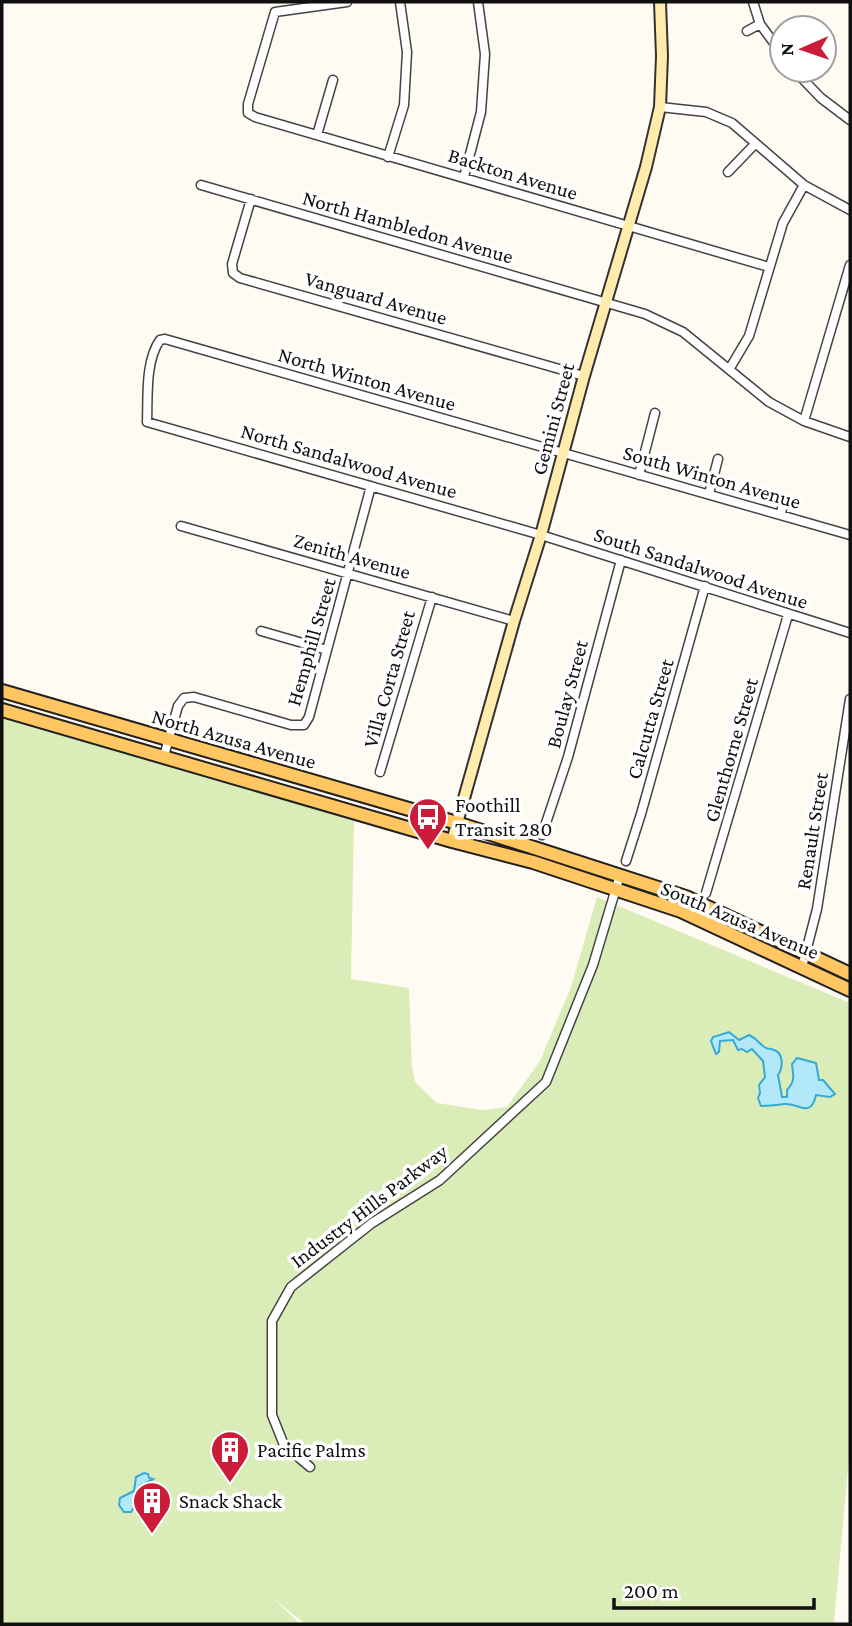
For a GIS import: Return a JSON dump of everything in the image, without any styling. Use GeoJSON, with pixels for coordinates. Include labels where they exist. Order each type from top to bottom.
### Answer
{"type":"FeatureCollection","features":[{"type":"Feature","properties":{"kind":"main road","name":"North Azusa Avenue"},"geometry":{"type":"LineString","coordinates":[[2,691],[457,823]]}},
{"type":"Feature","properties":{"kind":"main road","name":"North Azusa Avenue"},"geometry":{"type":"LineString","coordinates":[[2,710],[452,841]]}},
{"type":"Feature","properties":{"kind":"main road"},"geometry":{"type":"LineString","coordinates":[[365,816],[375,808],[400,807]]}},
{"type":"Feature","properties":{"kind":"main road","name":"South Azusa Avenue"},"geometry":{"type":"LineString","coordinates":[[457,823],[697,902],[850,974]]}},
{"type":"Feature","properties":{"kind":"main road","name":"South Azusa Avenue"},"geometry":{"type":"LineString","coordinates":[[452,841],[533,862],[681,911],[850,990]]}},
{"type":"Feature","properties":{"kind":"street","name":"Backton Avenue"},"geometry":{"type":"LineString","coordinates":[[347,2],[275,12],[248,104],[248,113],[388,157],[769,267]]}},
{"type":"Feature","properties":{"kind":"street"},"geometry":{"type":"LineString","coordinates":[[388,157],[404,105],[407,52],[400,2]]}},
{"type":"Feature","properties":{"kind":"street"},"geometry":{"type":"LineString","coordinates":[[464,177],[481,112],[485,54],[478,2]]}},
{"type":"Feature","properties":{"kind":"street","name":"Gemini Street"},"geometry":{"type":"LineString","coordinates":[[452,841],[646,167],[660,107],[660,2]]}},
{"type":"Feature","properties":{"kind":"street"},"geometry":{"type":"LineString","coordinates":[[753,2],[760,24],[768,35]]}},
{"type":"Feature","properties":{"kind":"street"},"geometry":{"type":"LineString","coordinates":[[747,31],[760,24]]}},
{"type":"Feature","properties":{"kind":"street"},"geometry":{"type":"LineString","coordinates":[[317,135],[333,80]]}},
{"type":"Feature","properties":{"kind":"street"},"geometry":{"type":"LineString","coordinates":[[808,84],[850,120]]}},
{"type":"Feature","properties":{"kind":"street"},"geometry":{"type":"LineString","coordinates":[[660,107],[706,112],[732,123],[804,185],[850,210]]}},
{"type":"Feature","properties":{"kind":"street"},"geometry":{"type":"LineString","coordinates":[[728,172],[755,144]]}},
{"type":"Feature","properties":{"kind":"street","name":"North Hambledon Avenue"},"geometry":{"type":"LineString","coordinates":[[201,185],[645,314],[683,332],[769,402],[804,421],[850,437]]}},
{"type":"Feature","properties":{"kind":"street"},"geometry":{"type":"LineString","coordinates":[[730,368],[749,336],[783,223],[804,185]]}},
{"type":"Feature","properties":{"kind":"street","name":"Vanguard Avenue"},"geometry":{"type":"LineString","coordinates":[[251,199],[232,264],[233,273],[240,278],[584,376]]}},
{"type":"Feature","properties":{"kind":"street"},"geometry":{"type":"LineString","coordinates":[[804,421],[850,265]]}},
{"type":"Feature","properties":{"kind":"street","name":"North Sandalwood Avenue"},"geometry":{"type":"LineString","coordinates":[[160,340],[155,347],[148,380],[147,422],[541,535]]}},
{"type":"Feature","properties":{"kind":"street","name":"North Winton Avenue"},"geometry":{"type":"LineString","coordinates":[[160,340],[179,343],[564,454]]}},
{"type":"Feature","properties":{"kind":"street"},"geometry":{"type":"LineString","coordinates":[[639,475],[655,413]]}},
{"type":"Feature","properties":{"kind":"street","name":"South Winton Avenue"},"geometry":{"type":"LineString","coordinates":[[564,454],[850,535]]}},
{"type":"Feature","properties":{"kind":"street"},"geometry":{"type":"LineString","coordinates":[[709,494],[718,459]]}},
{"type":"Feature","properties":{"kind":"street","name":"Hemphill Street"},"geometry":{"type":"LineString","coordinates":[[168,740],[177,706],[184,698],[194,697],[291,725],[304,725],[309,717],[371,485]]}},
{"type":"Feature","properties":{"kind":"street"},"geometry":{"type":"LineString","coordinates":[[781,514],[783,502]]}},
{"type":"Feature","properties":{"kind":"street","name":"Zenith Avenue"},"geometry":{"type":"LineString","coordinates":[[181,526],[514,621]]}},
{"type":"Feature","properties":{"kind":"street","name":"South Sandalwood Avenue"},"geometry":{"type":"LineString","coordinates":[[541,535],[850,633]]}},
{"type":"Feature","properties":{"kind":"street","name":"Boulay Street"},"geometry":{"type":"LineString","coordinates":[[542,835],[568,757],[621,560]]}},
{"type":"Feature","properties":{"kind":"street","name":"Calcutta Street"},"geometry":{"type":"LineString","coordinates":[[626,861],[705,586]]}},
{"type":"Feature","properties":{"kind":"street","name":"Villa Corta Street"},"geometry":{"type":"LineString","coordinates":[[380,772],[432,597]]}},
{"type":"Feature","properties":{"kind":"street","name":"Glenthorne Street"},"geometry":{"type":"LineString","coordinates":[[706,893],[788,615]]}},
{"type":"Feature","properties":{"kind":"street"},"geometry":{"type":"LineString","coordinates":[[261,631],[327,650]]}},
{"type":"Feature","properties":{"kind":"street","name":"Renault Street"},"geometry":{"type":"LineString","coordinates":[[802,967],[817,909],[850,699]]}},
{"type":"Feature","properties":{"kind":"street"},"geometry":{"type":"LineString","coordinates":[[164,757],[168,740]]}},
{"type":"Feature","properties":{"kind":"street","name":"Industry Hills Parkway"},"geometry":{"type":"LineString","coordinates":[[310,1467],[284,1445],[272,1415],[272,1321],[291,1287],[372,1223],[440,1180],[546,1082],[593,965],[620,875]]}},
{"type":"Feature","properties":{"kind":"green space"},"geometry":{"type":"Polygon","coordinates":[[[2,714],[354,818],[351,979],[409,988],[415,1082],[437,1103],[482,1110],[507,1107],[540,1061],[571,987],[597,897],[850,1003],[850,1447],[834,1624],[305,1624],[273,1598],[300,1624],[2,1624],[2,714]]]}},
{"type":"Feature","properties":{"kind":"water"},"geometry":{"type":"Polygon","coordinates":[[[729,1032],[739,1040],[749,1035],[780,1054],[782,1065],[778,1075],[782,1097],[787,1097],[787,1090],[793,1078],[792,1064],[797,1058],[816,1063],[819,1080],[823,1080],[835,1094],[830,1097],[816,1095],[814,1102],[807,1108],[790,1104],[761,1106],[758,1098],[759,1085],[765,1077],[763,1061],[752,1049],[747,1052],[738,1050],[733,1040],[720,1041],[719,1052],[716,1054],[711,1041],[713,1037],[729,1032]]]}},
{"type":"Feature","properties":{"kind":"water"},"geometry":{"type":"Polygon","coordinates":[[[144,1473],[153,1479],[140,1486],[140,1491],[144,1493],[131,1512],[124,1512],[119,1505],[120,1498],[134,1491],[136,1477],[144,1473]]]}},
{"type":"Feature","properties":{"kind":"place","name":"Foothill Transit 280"},"geometry":{"type":"Point","coordinates":[428,851]}},
{"type":"Feature","properties":{"kind":"place","name":"Pacific Palms"},"geometry":{"type":"Point","coordinates":[230,1484]}},
{"type":"Feature","properties":{"kind":"place","name":"Snack Shack"},"geometry":{"type":"Point","coordinates":[152,1535]}}]}
